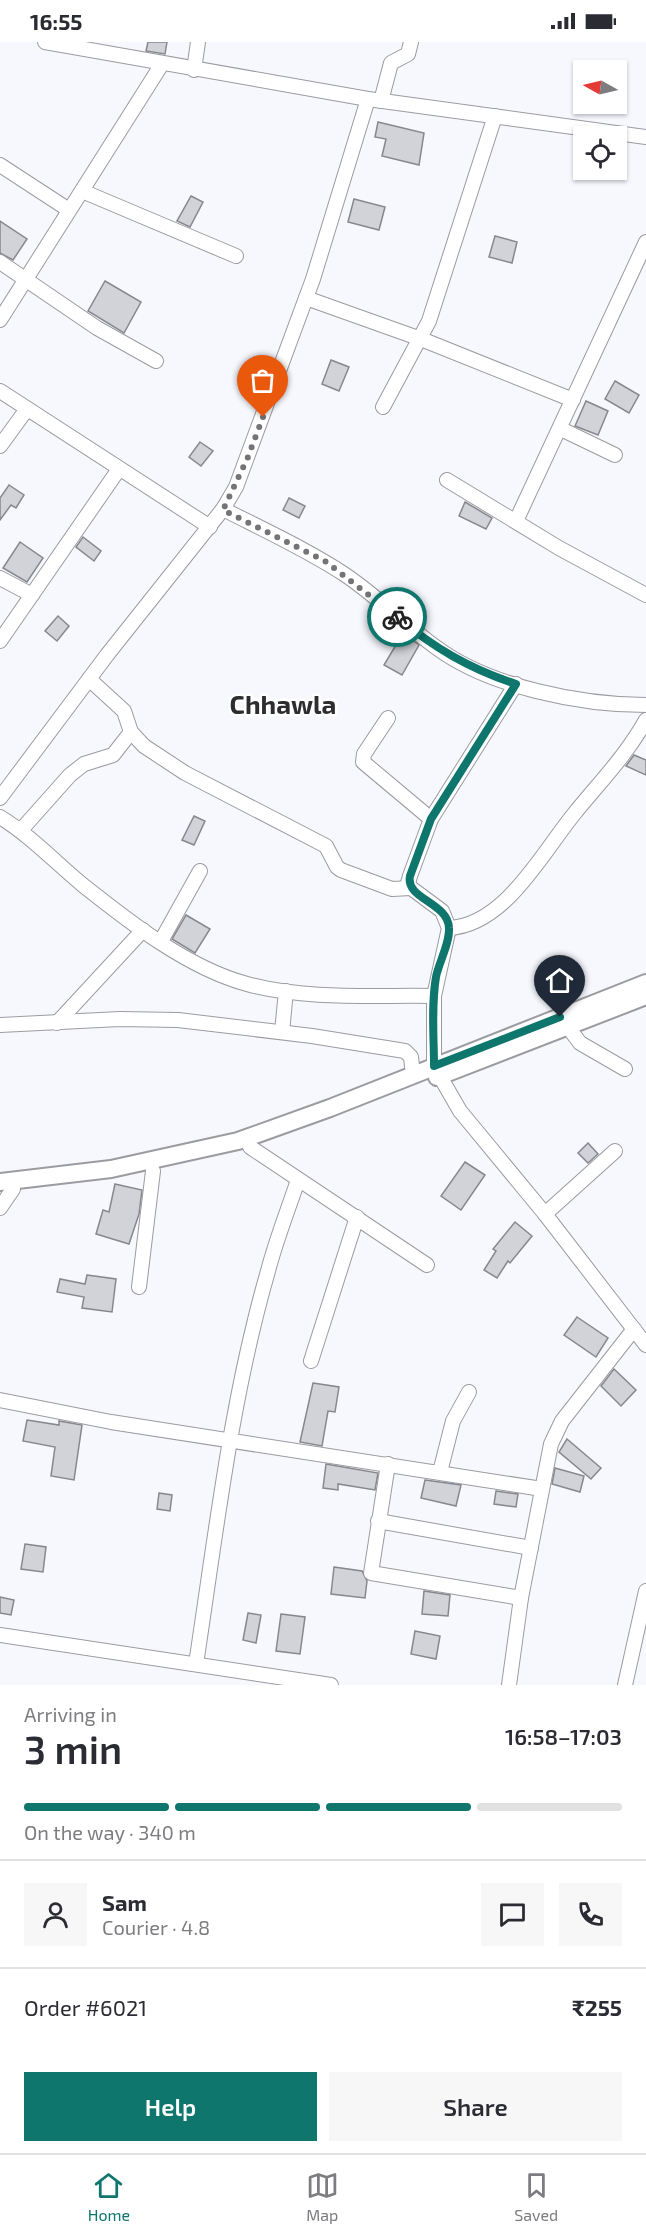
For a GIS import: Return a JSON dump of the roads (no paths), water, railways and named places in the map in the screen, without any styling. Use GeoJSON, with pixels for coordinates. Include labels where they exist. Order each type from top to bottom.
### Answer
{"type":"FeatureCollection","features":[{"type":"Feature","properties":{"kind":"main road"},"geometry":{"type":"LineString","coordinates":[[4,1187],[108,1179],[197,1163],[250,1147],[646,983]]}},
{"type":"Feature","properties":{"kind":"main road"},"geometry":{"type":"LineString","coordinates":[[4,1187],[111,1169],[192,1153],[238,1141],[413,1075],[437,1071],[567,1027],[646,996]]}},
{"type":"Feature","properties":{"kind":"street"},"geometry":{"type":"LineString","coordinates":[[45,42],[375,100],[646,137]]}},
{"type":"Feature","properties":{"kind":"street"},"geometry":{"type":"LineString","coordinates":[[194,70],[198,42]]}},
{"type":"Feature","properties":{"kind":"street"},"geometry":{"type":"LineString","coordinates":[[0,798],[89,679],[223,510],[248,457],[375,100],[391,63],[408,54],[411,42]]}},
{"type":"Feature","properties":{"kind":"street"},"geometry":{"type":"LineString","coordinates":[[0,320],[162,64]]}},
{"type":"Feature","properties":{"kind":"street"},"geometry":{"type":"LineString","coordinates":[[383,407],[421,339],[437,299],[495,116]]}},
{"type":"Feature","properties":{"kind":"street"},"geometry":{"type":"LineString","coordinates":[[0,165],[69,210]]}},
{"type":"Feature","properties":{"kind":"street"},"geometry":{"type":"LineString","coordinates":[[82,191],[236,256]]}},
{"type":"Feature","properties":{"kind":"street"},"geometry":{"type":"LineString","coordinates":[[516,521],[561,429],[646,242]]}},
{"type":"Feature","properties":{"kind":"street"},"geometry":{"type":"LineString","coordinates":[[0,262],[97,328],[156,361]]}},
{"type":"Feature","properties":{"kind":"street"},"geometry":{"type":"LineString","coordinates":[[306,298],[421,339],[573,400]]}},
{"type":"Feature","properties":{"kind":"street"},"geometry":{"type":"LineString","coordinates":[[0,391],[210,527]]}},
{"type":"Feature","properties":{"kind":"street"},"geometry":{"type":"LineString","coordinates":[[2,441],[27,409]]}},
{"type":"Feature","properties":{"kind":"street"},"geometry":{"type":"LineString","coordinates":[[561,429],[615,454]]}},
{"type":"Feature","properties":{"kind":"street"},"geometry":{"type":"LineString","coordinates":[[0,641],[119,470]]}},
{"type":"Feature","properties":{"kind":"street"},"geometry":{"type":"LineString","coordinates":[[447,480],[646,595]]}},
{"type":"Feature","properties":{"kind":"street"},"geometry":{"type":"LineString","coordinates":[[223,510],[325,561],[446,654],[483,673],[516,684],[585,701],[646,705]]}},
{"type":"Feature","properties":{"kind":"street"},"geometry":{"type":"LineString","coordinates":[[0,578],[32,595]]}},
{"type":"Feature","properties":{"kind":"street"},"geometry":{"type":"LineString","coordinates":[[89,679],[124,711],[131,732],[144,746],[185,773],[326,846],[336,867],[341,870],[392,889],[411,888]]}},
{"type":"Feature","properties":{"kind":"street"},"geometry":{"type":"LineString","coordinates":[[516,684],[431,819],[408,883],[411,888],[442,911],[450,928],[434,996],[437,1071],[460,1111],[545,1214],[646,1345]]}},
{"type":"Feature","properties":{"kind":"street"},"geometry":{"type":"LineString","coordinates":[[388,718],[364,754],[363,762],[431,819]]}},
{"type":"Feature","properties":{"kind":"street"},"geometry":{"type":"LineString","coordinates":[[450,928],[471,925],[481,920],[516,889],[573,815],[621,760],[646,720]]}},
{"type":"Feature","properties":{"kind":"street"},"geometry":{"type":"LineString","coordinates":[[21,830],[70,775],[84,764],[112,755],[131,732]]}},
{"type":"Feature","properties":{"kind":"street"},"geometry":{"type":"LineString","coordinates":[[0,817],[21,830],[83,885],[143,930],[226,978],[249,985],[286,991],[434,996]]}},
{"type":"Feature","properties":{"kind":"street"},"geometry":{"type":"LineString","coordinates":[[161,941],[200,871]]}},
{"type":"Feature","properties":{"kind":"street"},"geometry":{"type":"LineString","coordinates":[[57,1023],[143,930]]}},
{"type":"Feature","properties":{"kind":"street"},"geometry":{"type":"LineString","coordinates":[[282,1032],[286,991]]}},
{"type":"Feature","properties":{"kind":"street"},"geometry":{"type":"LineString","coordinates":[[0,1025],[158,1019],[282,1032],[405,1051],[411,1057],[413,1075]]}},
{"type":"Feature","properties":{"kind":"street"},"geometry":{"type":"LineString","coordinates":[[567,1027],[580,1043],[624,1069]]}},
{"type":"Feature","properties":{"kind":"street"},"geometry":{"type":"LineString","coordinates":[[250,1147],[427,1265]]}},
{"type":"Feature","properties":{"kind":"street"},"geometry":{"type":"LineString","coordinates":[[545,1214],[615,1151]]}},
{"type":"Feature","properties":{"kind":"street"},"geometry":{"type":"LineString","coordinates":[[139,1287],[153,1171]]}},
{"type":"Feature","properties":{"kind":"street"},"geometry":{"type":"LineString","coordinates":[[196,1664],[230,1441],[267,1271],[298,1180]]}},
{"type":"Feature","properties":{"kind":"street"},"geometry":{"type":"LineString","coordinates":[[0,1208],[4,1187]]}},
{"type":"Feature","properties":{"kind":"street"},"geometry":{"type":"LineString","coordinates":[[311,1361],[357,1217]]}},
{"type":"Feature","properties":{"kind":"street"},"geometry":{"type":"LineString","coordinates":[[509,1685],[521,1598],[551,1444],[558,1427],[634,1329]]}},
{"type":"Feature","properties":{"kind":"street"},"geometry":{"type":"LineString","coordinates":[[440,1472],[453,1421],[470,1392]]}},
{"type":"Feature","properties":{"kind":"street"},"geometry":{"type":"LineString","coordinates":[[0,1400],[81,1418],[542,1489]]}},
{"type":"Feature","properties":{"kind":"street"},"geometry":{"type":"LineString","coordinates":[[388,1464],[370,1567],[373,1574],[521,1598]]}},
{"type":"Feature","properties":{"kind":"street"},"geometry":{"type":"LineString","coordinates":[[378,1521],[531,1548]]}},
{"type":"Feature","properties":{"kind":"street"},"geometry":{"type":"LineString","coordinates":[[625,1685],[646,1591]]}},
{"type":"Feature","properties":{"kind":"street"},"geometry":{"type":"LineString","coordinates":[[0,1635],[196,1664],[271,1680],[331,1685]]}},
{"type":"Feature","properties":{"kind":"district","name":"Chhawla"},"geometry":{"type":"Point","coordinates":[283,703]}}]}
